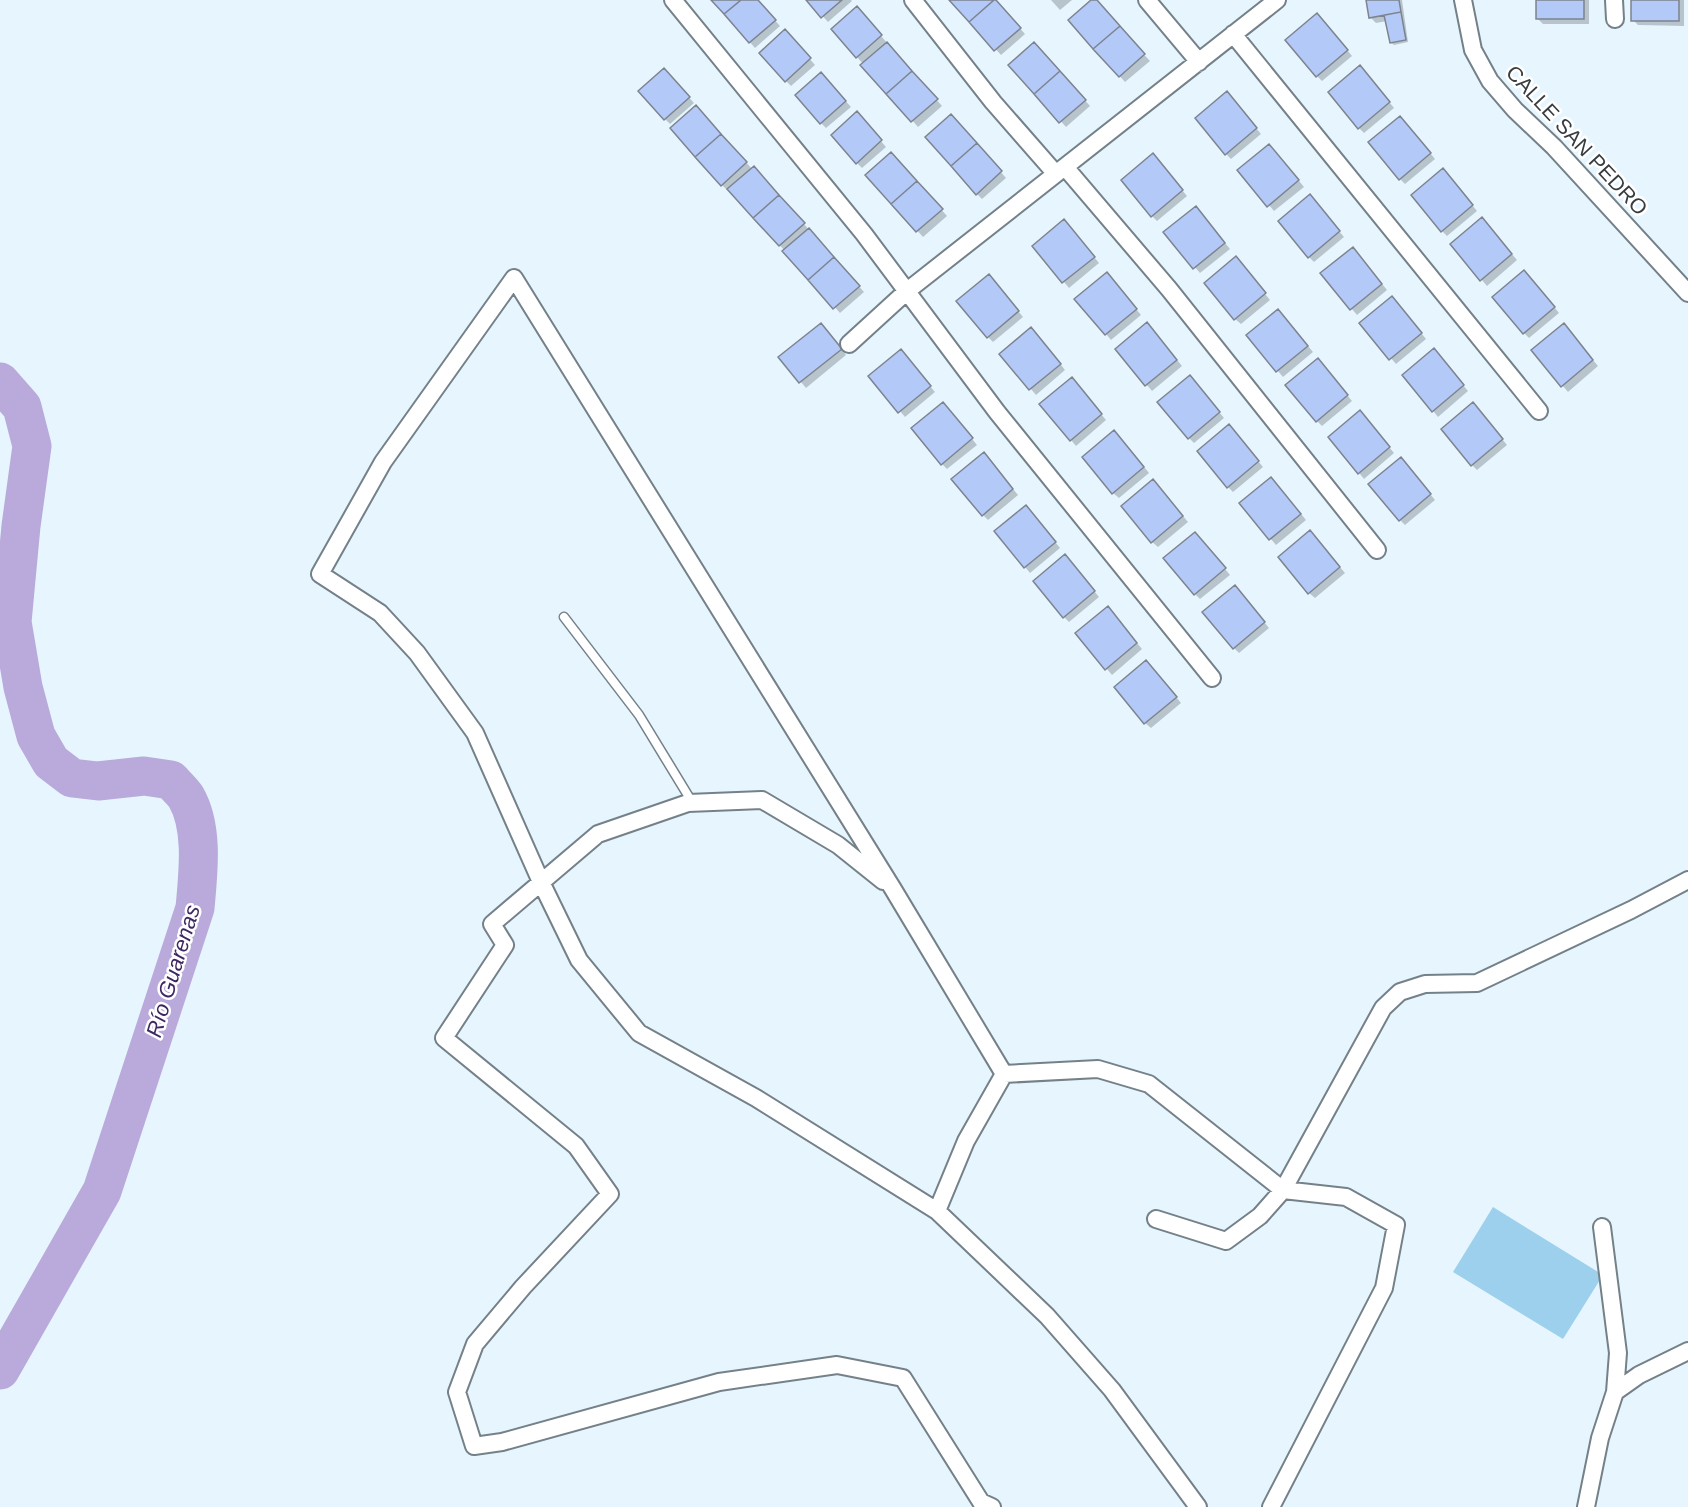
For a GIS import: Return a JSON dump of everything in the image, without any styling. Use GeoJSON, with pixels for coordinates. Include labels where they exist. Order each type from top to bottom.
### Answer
{"type":"FeatureCollection","features":[{"type":"Feature","properties":{"kind":"street"},"geometry":{"type":"LineString","coordinates":[[672,0],[864,234],[997,412],[1212,678]]}},
{"type":"Feature","properties":{"kind":"street"},"geometry":{"type":"LineString","coordinates":[[913,0],[993,102],[1169,289],[1377,550]]}},
{"type":"Feature","properties":{"kind":"street"},"geometry":{"type":"LineString","coordinates":[[1147,0],[1199,62]]}},
{"type":"Feature","properties":{"kind":"street"},"geometry":{"type":"LineString","coordinates":[[849,344],[907,291],[1277,0]]}},
{"type":"Feature","properties":{"kind":"street","name":"CALLE SAN PEDRO"},"geometry":{"type":"LineString","coordinates":[[1463,0],[1473,50],[1490,81],[1688,293]]}},
{"type":"Feature","properties":{"kind":"street"},"geometry":{"type":"LineString","coordinates":[[1614,0],[1615,19]]}},
{"type":"Feature","properties":{"kind":"street"},"geometry":{"type":"LineString","coordinates":[[1233,34],[1539,411]]}},
{"type":"Feature","properties":{"kind":"street"},"geometry":{"type":"LineString","coordinates":[[1004,1074],[893,889],[514,278],[383,462],[320,574],[380,613],[424,662],[475,733],[541,882],[579,960],[639,1033],[756,1098],[937,1211],[1047,1316],[1105,1382],[1198,1507]]}},
{"type":"Feature","properties":{"kind":"street"},"geometry":{"type":"LineString","coordinates":[[893,889],[838,845],[762,800],[692,802],[598,834],[492,924],[505,945],[444,1038],[576,1146],[610,1194],[523,1287],[475,1344],[457,1392],[474,1446],[502,1442],[719,1382],[837,1365],[903,1378],[981,1502],[992,1507]]}},
{"type":"Feature","properties":{"kind":"street"},"geometry":{"type":"LineString","coordinates":[[1156,1219],[1227,1241],[1260,1216],[1283,1190],[1383,1008],[1400,992],[1425,984],[1477,983],[1631,910],[1688,880]]}},
{"type":"Feature","properties":{"kind":"street"},"geometry":{"type":"LineString","coordinates":[[1004,1074],[1098,1069],[1149,1084],[1283,1190],[1346,1197],[1396,1225],[1384,1288],[1271,1507]]}},
{"type":"Feature","properties":{"kind":"street"},"geometry":{"type":"LineString","coordinates":[[937,1211],[966,1141],[1004,1074]]}},
{"type":"Feature","properties":{"kind":"street"},"geometry":{"type":"LineString","coordinates":[[1587,1507],[1600,1438],[1616,1392],[1618,1353],[1602,1227]]}},
{"type":"Feature","properties":{"kind":"street"},"geometry":{"type":"LineString","coordinates":[[1616,1392],[1639,1376],[1688,1351]]}},
{"type":"Feature","properties":{"kind":"lane"},"geometry":{"type":"LineString","coordinates":[[564,617],[639,715],[692,802]]}},
{"type":"Feature","properties":{"kind":"shaded area"},"geometry":{"type":"Polygon","coordinates":[[[1493,1207],[1603,1275],[1563,1339],[1453,1272],[1493,1207]]]}},
{"type":"Feature","properties":{"kind":"building"},"geometry":{"type":"Polygon","coordinates":[[[711,0],[741,0],[724,14],[711,0]]]}},
{"type":"Feature","properties":{"kind":"building"},"geometry":{"type":"Polygon","coordinates":[[[741,0],[758,0],[776,20],[749,43],[724,14],[741,0]]]}},
{"type":"Feature","properties":{"kind":"building"},"geometry":{"type":"Polygon","coordinates":[[[806,0],[842,0],[821,18],[806,0]]]}},
{"type":"Feature","properties":{"kind":"building"},"geometry":{"type":"Polygon","coordinates":[[[949,0],[994,0],[969,22],[949,0]]]}},
{"type":"Feature","properties":{"kind":"building"},"geometry":{"type":"Polygon","coordinates":[[[994,0],[1021,28],[994,51],[969,22],[994,0]]]}},
{"type":"Feature","properties":{"kind":"building"},"geometry":{"type":"Polygon","coordinates":[[[1091,0],[1097,0],[1120,26],[1093,49],[1068,20],[1091,0]]]}},
{"type":"Feature","properties":{"kind":"building"},"geometry":{"type":"Polygon","coordinates":[[[1366,0],[1399,0],[1401,12],[1369,18],[1366,0]]]}},
{"type":"Feature","properties":{"kind":"building"},"geometry":{"type":"Polygon","coordinates":[[[1536,0],[1584,0],[1584,19],[1536,19],[1536,0]]]}},
{"type":"Feature","properties":{"kind":"building"},"geometry":{"type":"Polygon","coordinates":[[[1631,0],[1679,0],[1679,21],[1631,21],[1631,0]]]}},
{"type":"Feature","properties":{"kind":"building"},"geometry":{"type":"Polygon","coordinates":[[[857,6],[882,35],[856,58],[831,29],[857,6]]]}},
{"type":"Feature","properties":{"kind":"building"},"geometry":{"type":"Polygon","coordinates":[[[1401,12],[1406,40],[1390,43],[1384,15],[1401,12]]]}},
{"type":"Feature","properties":{"kind":"building"},"geometry":{"type":"Polygon","coordinates":[[[1317,13],[1348,50],[1316,77],[1285,40],[1317,13]]]}},
{"type":"Feature","properties":{"kind":"building"},"geometry":{"type":"Polygon","coordinates":[[[1120,26],[1145,54],[1119,77],[1093,49],[1120,26]]]}},
{"type":"Feature","properties":{"kind":"building"},"geometry":{"type":"Polygon","coordinates":[[[785,29],[811,58],[785,82],[759,53],[785,29]]]}},
{"type":"Feature","properties":{"kind":"building"},"geometry":{"type":"Polygon","coordinates":[[[887,42],[912,71],[886,94],[860,65],[887,42]]]}},
{"type":"Feature","properties":{"kind":"building"},"geometry":{"type":"Polygon","coordinates":[[[1034,42],[1060,71],[1034,94],[1008,65],[1034,42]]]}},
{"type":"Feature","properties":{"kind":"building"},"geometry":{"type":"Polygon","coordinates":[[[1360,65],[1390,102],[1358,129],[1328,92],[1360,65]]]}},
{"type":"Feature","properties":{"kind":"building"},"geometry":{"type":"Polygon","coordinates":[[[664,68],[690,97],[664,120],[638,91],[664,68]]]}},
{"type":"Feature","properties":{"kind":"building"},"geometry":{"type":"Polygon","coordinates":[[[912,71],[938,99],[911,122],[886,94],[912,71]]]}},
{"type":"Feature","properties":{"kind":"building"},"geometry":{"type":"Polygon","coordinates":[[[1060,71],[1086,100],[1059,123],[1034,94],[1060,71]]]}},
{"type":"Feature","properties":{"kind":"building"},"geometry":{"type":"Polygon","coordinates":[[[821,72],[846,101],[820,124],[795,95],[821,72]]]}},
{"type":"Feature","properties":{"kind":"building"},"geometry":{"type":"Polygon","coordinates":[[[1227,91],[1257,128],[1225,155],[1195,118],[1227,91]]]}},
{"type":"Feature","properties":{"kind":"building"},"geometry":{"type":"Polygon","coordinates":[[[696,105],[721,134],[695,157],[670,128],[696,105]]]}},
{"type":"Feature","properties":{"kind":"building"},"geometry":{"type":"Polygon","coordinates":[[[857,111],[882,140],[856,164],[831,135],[857,111]]]}},
{"type":"Feature","properties":{"kind":"building"},"geometry":{"type":"Polygon","coordinates":[[[951,114],[977,143],[951,166],[925,137],[951,114]]]}},
{"type":"Feature","properties":{"kind":"building"},"geometry":{"type":"Polygon","coordinates":[[[1400,116],[1431,153],[1399,180],[1368,142],[1400,116]]]}},
{"type":"Feature","properties":{"kind":"building"},"geometry":{"type":"Polygon","coordinates":[[[721,134],[747,162],[721,186],[695,157],[721,134]]]}},
{"type":"Feature","properties":{"kind":"building"},"geometry":{"type":"Polygon","coordinates":[[[977,143],[1002,171],[976,195],[951,166],[977,143]]]}},
{"type":"Feature","properties":{"kind":"building"},"geometry":{"type":"Polygon","coordinates":[[[1269,144],[1299,180],[1267,207],[1237,170],[1269,144]]]}},
{"type":"Feature","properties":{"kind":"building"},"geometry":{"type":"Polygon","coordinates":[[[891,152],[917,181],[891,204],[865,175],[891,152]]]}},
{"type":"Feature","properties":{"kind":"building"},"geometry":{"type":"Polygon","coordinates":[[[1153,153],[1183,190],[1151,217],[1121,180],[1153,153]]]}},
{"type":"Feature","properties":{"kind":"building"},"geometry":{"type":"Polygon","coordinates":[[[754,166],[779,195],[753,218],[727,189],[754,166]]]}},
{"type":"Feature","properties":{"kind":"building"},"geometry":{"type":"Polygon","coordinates":[[[1443,168],[1473,205],[1441,232],[1411,195],[1443,168]]]}},
{"type":"Feature","properties":{"kind":"building"},"geometry":{"type":"Polygon","coordinates":[[[917,181],[943,209],[916,232],[891,204],[917,181]]]}},
{"type":"Feature","properties":{"kind":"building"},"geometry":{"type":"Polygon","coordinates":[[[1310,194],[1340,231],[1308,258],[1278,221],[1310,194]]]}},
{"type":"Feature","properties":{"kind":"building"},"geometry":{"type":"Polygon","coordinates":[[[779,195],[805,223],[779,246],[753,218],[779,195]]]}},
{"type":"Feature","properties":{"kind":"building"},"geometry":{"type":"Polygon","coordinates":[[[1196,206],[1225,243],[1193,269],[1163,232],[1196,206]]]}},
{"type":"Feature","properties":{"kind":"building"},"geometry":{"type":"Polygon","coordinates":[[[1482,217],[1512,254],[1480,281],[1450,244],[1482,217]]]}},
{"type":"Feature","properties":{"kind":"building"},"geometry":{"type":"Polygon","coordinates":[[[1064,219],[1095,257],[1062,283],[1032,246],[1064,219]]]}},
{"type":"Feature","properties":{"kind":"building"},"geometry":{"type":"Polygon","coordinates":[[[809,228],[834,257],[808,280],[782,251],[809,228]]]}},
{"type":"Feature","properties":{"kind":"building"},"geometry":{"type":"Polygon","coordinates":[[[1353,247],[1382,284],[1350,310],[1320,273],[1353,247]]]}},
{"type":"Feature","properties":{"kind":"building"},"geometry":{"type":"Polygon","coordinates":[[[1236,256],[1266,293],[1234,320],[1204,283],[1236,256]]]}},
{"type":"Feature","properties":{"kind":"building"},"geometry":{"type":"Polygon","coordinates":[[[834,257],[860,286],[833,309],[808,280],[834,257]]]}},
{"type":"Feature","properties":{"kind":"building"},"geometry":{"type":"Polygon","coordinates":[[[1524,270],[1555,307],[1523,334],[1492,297],[1524,270]]]}},
{"type":"Feature","properties":{"kind":"building"},"geometry":{"type":"Polygon","coordinates":[[[1107,272],[1137,309],[1105,335],[1074,299],[1107,272]]]}},
{"type":"Feature","properties":{"kind":"building"},"geometry":{"type":"Polygon","coordinates":[[[989,274],[1019,311],[987,338],[956,301],[989,274]]]}},
{"type":"Feature","properties":{"kind":"building"},"geometry":{"type":"Polygon","coordinates":[[[1392,296],[1422,333],[1389,360],[1359,323],[1392,296]]]}},
{"type":"Feature","properties":{"kind":"building"},"geometry":{"type":"Polygon","coordinates":[[[1278,309],[1308,346],[1276,372],[1246,335],[1278,309]]]}},
{"type":"Feature","properties":{"kind":"building"},"geometry":{"type":"Polygon","coordinates":[[[1147,322],[1177,360],[1145,386],[1115,349],[1147,322]]]}},
{"type":"Feature","properties":{"kind":"building"},"geometry":{"type":"Polygon","coordinates":[[[821,323],[842,349],[799,383],[778,357],[821,323]]]}},
{"type":"Feature","properties":{"kind":"building"},"geometry":{"type":"Polygon","coordinates":[[[1564,323],[1593,360],[1561,387],[1531,350],[1564,323]]]}},
{"type":"Feature","properties":{"kind":"building"},"geometry":{"type":"Polygon","coordinates":[[[1031,327],[1061,364],[1029,390],[999,354],[1031,327]]]}},
{"type":"Feature","properties":{"kind":"building"},"geometry":{"type":"Polygon","coordinates":[[[1434,348],[1464,385],[1432,412],[1402,375],[1434,348]]]}},
{"type":"Feature","properties":{"kind":"building"},"geometry":{"type":"Polygon","coordinates":[[[901,349],[931,386],[898,413],[868,376],[901,349]]]}},
{"type":"Feature","properties":{"kind":"building"},"geometry":{"type":"Polygon","coordinates":[[[1318,358],[1348,395],[1316,422],[1285,385],[1318,358]]]}},
{"type":"Feature","properties":{"kind":"building"},"geometry":{"type":"Polygon","coordinates":[[[1190,375],[1220,412],[1188,439],[1157,402],[1190,375]]]}},
{"type":"Feature","properties":{"kind":"building"},"geometry":{"type":"Polygon","coordinates":[[[1072,377],[1102,414],[1070,441],[1039,404],[1072,377]]]}},
{"type":"Feature","properties":{"kind":"building"},"geometry":{"type":"Polygon","coordinates":[[[943,402],[973,438],[941,465],[911,428],[943,402]]]}},
{"type":"Feature","properties":{"kind":"building"},"geometry":{"type":"Polygon","coordinates":[[[1473,402],[1503,439],[1471,466],[1441,429],[1473,402]]]}},
{"type":"Feature","properties":{"kind":"building"},"geometry":{"type":"Polygon","coordinates":[[[1360,410],[1390,447],[1358,474],[1328,437],[1360,410]]]}},
{"type":"Feature","properties":{"kind":"building"},"geometry":{"type":"Polygon","coordinates":[[[1229,424],[1259,461],[1227,488],[1197,451],[1229,424]]]}},
{"type":"Feature","properties":{"kind":"building"},"geometry":{"type":"Polygon","coordinates":[[[1114,430],[1144,467],[1112,494],[1082,457],[1114,430]]]}},
{"type":"Feature","properties":{"kind":"building"},"geometry":{"type":"Polygon","coordinates":[[[984,452],[1013,489],[982,516],[951,479],[984,452]]]}},
{"type":"Feature","properties":{"kind":"building"},"geometry":{"type":"Polygon","coordinates":[[[1401,457],[1431,494],[1399,521],[1368,484],[1401,457]]]}},
{"type":"Feature","properties":{"kind":"building"},"geometry":{"type":"Polygon","coordinates":[[[1271,477],[1301,514],[1269,540],[1239,503],[1271,477]]]}},
{"type":"Feature","properties":{"kind":"building"},"geometry":{"type":"Polygon","coordinates":[[[1153,479],[1183,516],[1151,543],[1121,506],[1153,479]]]}},
{"type":"Feature","properties":{"kind":"building"},"geometry":{"type":"Polygon","coordinates":[[[1026,505],[1056,542],[1024,568],[994,531],[1026,505]]]}},
{"type":"Feature","properties":{"kind":"building"},"geometry":{"type":"Polygon","coordinates":[[[1310,530],[1340,567],[1308,594],[1278,557],[1310,530]]]}},
{"type":"Feature","properties":{"kind":"building"},"geometry":{"type":"Polygon","coordinates":[[[1195,532],[1226,568],[1194,595],[1163,558],[1195,532]]]}},
{"type":"Feature","properties":{"kind":"building"},"geometry":{"type":"Polygon","coordinates":[[[1065,554],[1095,591],[1063,618],[1033,581],[1065,554]]]}},
{"type":"Feature","properties":{"kind":"building"},"geometry":{"type":"Polygon","coordinates":[[[1235,585],[1265,622],[1233,649],[1202,612],[1235,585]]]}},
{"type":"Feature","properties":{"kind":"building"},"geometry":{"type":"Polygon","coordinates":[[[1108,606],[1137,643],[1105,670],[1075,633],[1108,606]]]}},
{"type":"Feature","properties":{"kind":"building"},"geometry":{"type":"Polygon","coordinates":[[[1146,660],[1177,697],[1144,724],[1114,687],[1146,660]]]}},
{"type":"Feature","properties":{"kind":"waterway","name":"Río Guarenas"},"geometry":{"type":"LineString","coordinates":[[0,382],[22,407],[32,446],[21,526],[12,622],[23,687],[36,736],[51,762],[72,778],[98,781],[144,776],[171,780],[186,797],[192,809],[198,837],[195,908],[102,1191],[0,1370]]}}]}
